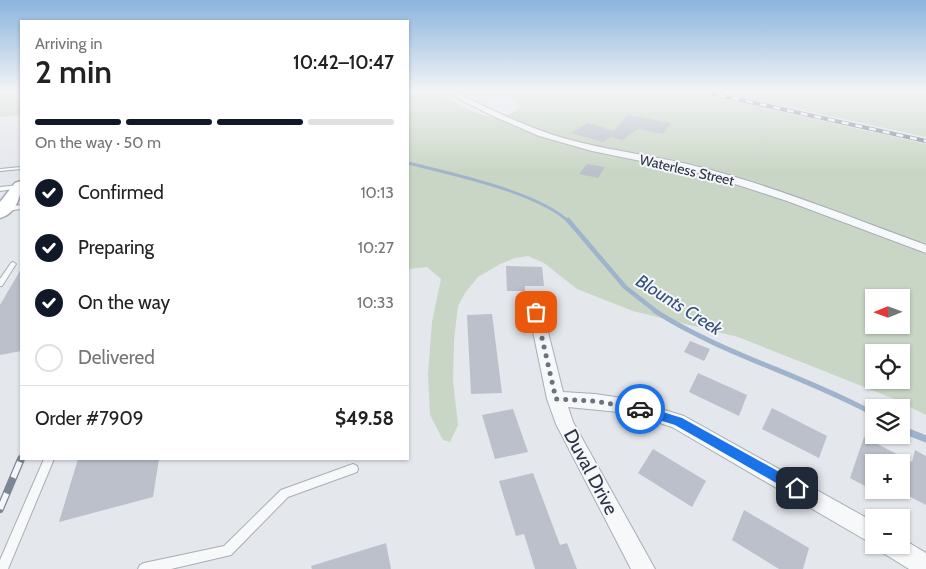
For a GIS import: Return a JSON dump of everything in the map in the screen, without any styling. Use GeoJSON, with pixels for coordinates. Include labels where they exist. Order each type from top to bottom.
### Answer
{"type":"FeatureCollection","features":[{"type":"Feature","properties":{"kind":"main road"},"geometry":{"type":"LineString","coordinates":[[6,208],[20,187]]}},
{"type":"Feature","properties":{"kind":"street","name":"Waterless Street"},"geometry":{"type":"LineString","coordinates":[[501,119],[553,138],[598,150],[687,167],[725,177],[926,249]]}},
{"type":"Feature","properties":{"kind":"street","name":"Duval Drive"},"geometry":{"type":"LineString","coordinates":[[536,312],[556,399],[565,424],[643,569]]}},
{"type":"Feature","properties":{"kind":"street"},"geometry":{"type":"LineString","coordinates":[[556,399],[595,401],[628,406],[678,421],[865,529]]}},
{"type":"Feature","properties":{"kind":"street"},"geometry":{"type":"LineString","coordinates":[[906,554],[926,566]]}},
{"type":"Feature","properties":{"kind":"lane"},"geometry":{"type":"LineString","coordinates":[[0,170],[20,168]]}},
{"type":"Feature","properties":{"kind":"lane"},"geometry":{"type":"LineString","coordinates":[[0,189],[20,186]]}},
{"type":"Feature","properties":{"kind":"lane"},"geometry":{"type":"LineString","coordinates":[[0,284],[13,264]]}},
{"type":"Feature","properties":{"kind":"lane"},"geometry":{"type":"LineString","coordinates":[[2,569],[49,460]]}},
{"type":"Feature","properties":{"kind":"lane"},"geometry":{"type":"LineString","coordinates":[[144,569],[227,551],[285,493],[353,469]]}},
{"type":"Feature","properties":{"kind":"green space"},"geometry":{"type":"Polygon","coordinates":[[[409,119],[812,119],[926,144],[926,415],[910,407],[910,399],[894,399],[869,389],[910,389],[910,344],[865,344],[865,387],[738,337],[633,311],[577,289],[544,263],[528,256],[515,258],[500,264],[478,277],[465,293],[458,306],[454,340],[453,381],[458,425],[450,442],[443,440],[430,415],[428,374],[432,322],[441,279],[427,267],[409,269],[409,119]]]}},
{"type":"Feature","properties":{"kind":"green space"},"geometry":{"type":"Polygon","coordinates":[[[841,119],[926,119],[926,137],[841,119]]]}},
{"type":"Feature","properties":{"kind":"building"},"geometry":{"type":"Polygon","coordinates":[[[625,119],[647,119],[671,123],[663,134],[638,129],[622,140],[611,137],[603,142],[571,133],[588,123],[614,131],[625,119]]]}},
{"type":"Feature","properties":{"kind":"building"},"geometry":{"type":"Polygon","coordinates":[[[587,164],[605,167],[598,178],[579,174],[587,164]]]}},
{"type":"Feature","properties":{"kind":"building"},"geometry":{"type":"Polygon","coordinates":[[[506,266],[542,267],[544,286],[525,286],[525,291],[507,291],[506,266]]]}},
{"type":"Feature","properties":{"kind":"building"},"geometry":{"type":"Polygon","coordinates":[[[20,271],[20,351],[0,355],[0,305],[20,271]]]}},
{"type":"Feature","properties":{"kind":"building"},"geometry":{"type":"Polygon","coordinates":[[[492,314],[502,393],[471,394],[467,315],[492,314]]]}},
{"type":"Feature","properties":{"kind":"building"},"geometry":{"type":"Polygon","coordinates":[[[690,341],[710,349],[704,361],[684,352],[690,341]]]}},
{"type":"Feature","properties":{"kind":"building"},"geometry":{"type":"Polygon","coordinates":[[[698,373],[747,395],[739,416],[689,392],[698,373]]]}},
{"type":"Feature","properties":{"kind":"building"},"geometry":{"type":"Polygon","coordinates":[[[772,408],[827,436],[819,458],[762,429],[772,408]]]}},
{"type":"Feature","properties":{"kind":"building"},"geometry":{"type":"Polygon","coordinates":[[[513,409],[528,452],[495,459],[482,415],[513,409]]]}},
{"type":"Feature","properties":{"kind":"building"},"geometry":{"type":"Polygon","coordinates":[[[864,437],[865,444],[877,444],[897,454],[865,454],[865,486],[850,478],[864,437]]]}},
{"type":"Feature","properties":{"kind":"building"},"geometry":{"type":"Polygon","coordinates":[[[653,449],[706,481],[692,507],[638,473],[653,449]]]}},
{"type":"Feature","properties":{"kind":"building"},"geometry":{"type":"Polygon","coordinates":[[[915,450],[926,456],[926,505],[910,497],[910,461],[912,462],[915,450]]]}},
{"type":"Feature","properties":{"kind":"building"},"geometry":{"type":"Polygon","coordinates":[[[78,460],[159,460],[153,497],[59,522],[78,460]]]}},
{"type":"Feature","properties":{"kind":"building"},"geometry":{"type":"Polygon","coordinates":[[[533,473],[560,545],[567,543],[577,569],[535,569],[524,534],[516,536],[499,481],[533,473]]]}},
{"type":"Feature","properties":{"kind":"building"},"geometry":{"type":"Polygon","coordinates":[[[744,510],[809,548],[803,569],[779,569],[732,540],[744,510]]]}},
{"type":"Feature","properties":{"kind":"building"},"geometry":{"type":"Polygon","coordinates":[[[386,543],[391,569],[312,569],[311,566],[386,543]]]}},
{"type":"Feature","properties":{"kind":"waterway","name":"Blounts Creek"},"geometry":{"type":"LineString","coordinates":[[409,163],[493,185],[516,193],[555,211],[569,222]]}},
{"type":"Feature","properties":{"kind":"waterway","name":"Blounts Creek"},"geometry":{"type":"LineString","coordinates":[[568,220],[625,287],[657,312]]}},
{"type":"Feature","properties":{"kind":"waterway","name":"Blounts Creek"},"geometry":{"type":"LineString","coordinates":[[655,311],[708,340],[865,409]]}},
{"type":"Feature","properties":{"kind":"waterway","name":"Blounts Creek"},"geometry":{"type":"LineString","coordinates":[[910,433],[926,439]]}},
{"type":"Feature","properties":{"kind":"railway"},"geometry":{"type":"LineString","coordinates":[[825,119],[926,141]]}},
{"type":"Feature","properties":{"kind":"railway"},"geometry":{"type":"LineString","coordinates":[[0,509],[21,460]]}},
{"type":"Feature","properties":{"kind":"way so far"},"geometry":{"type":"LineString","coordinates":[[536,312],[556,399],[595,401],[640,409]]}},
{"type":"Feature","properties":{"kind":"route"},"geometry":{"type":"LineString","coordinates":[[640,409],[678,421],[797,488]]}}]}
